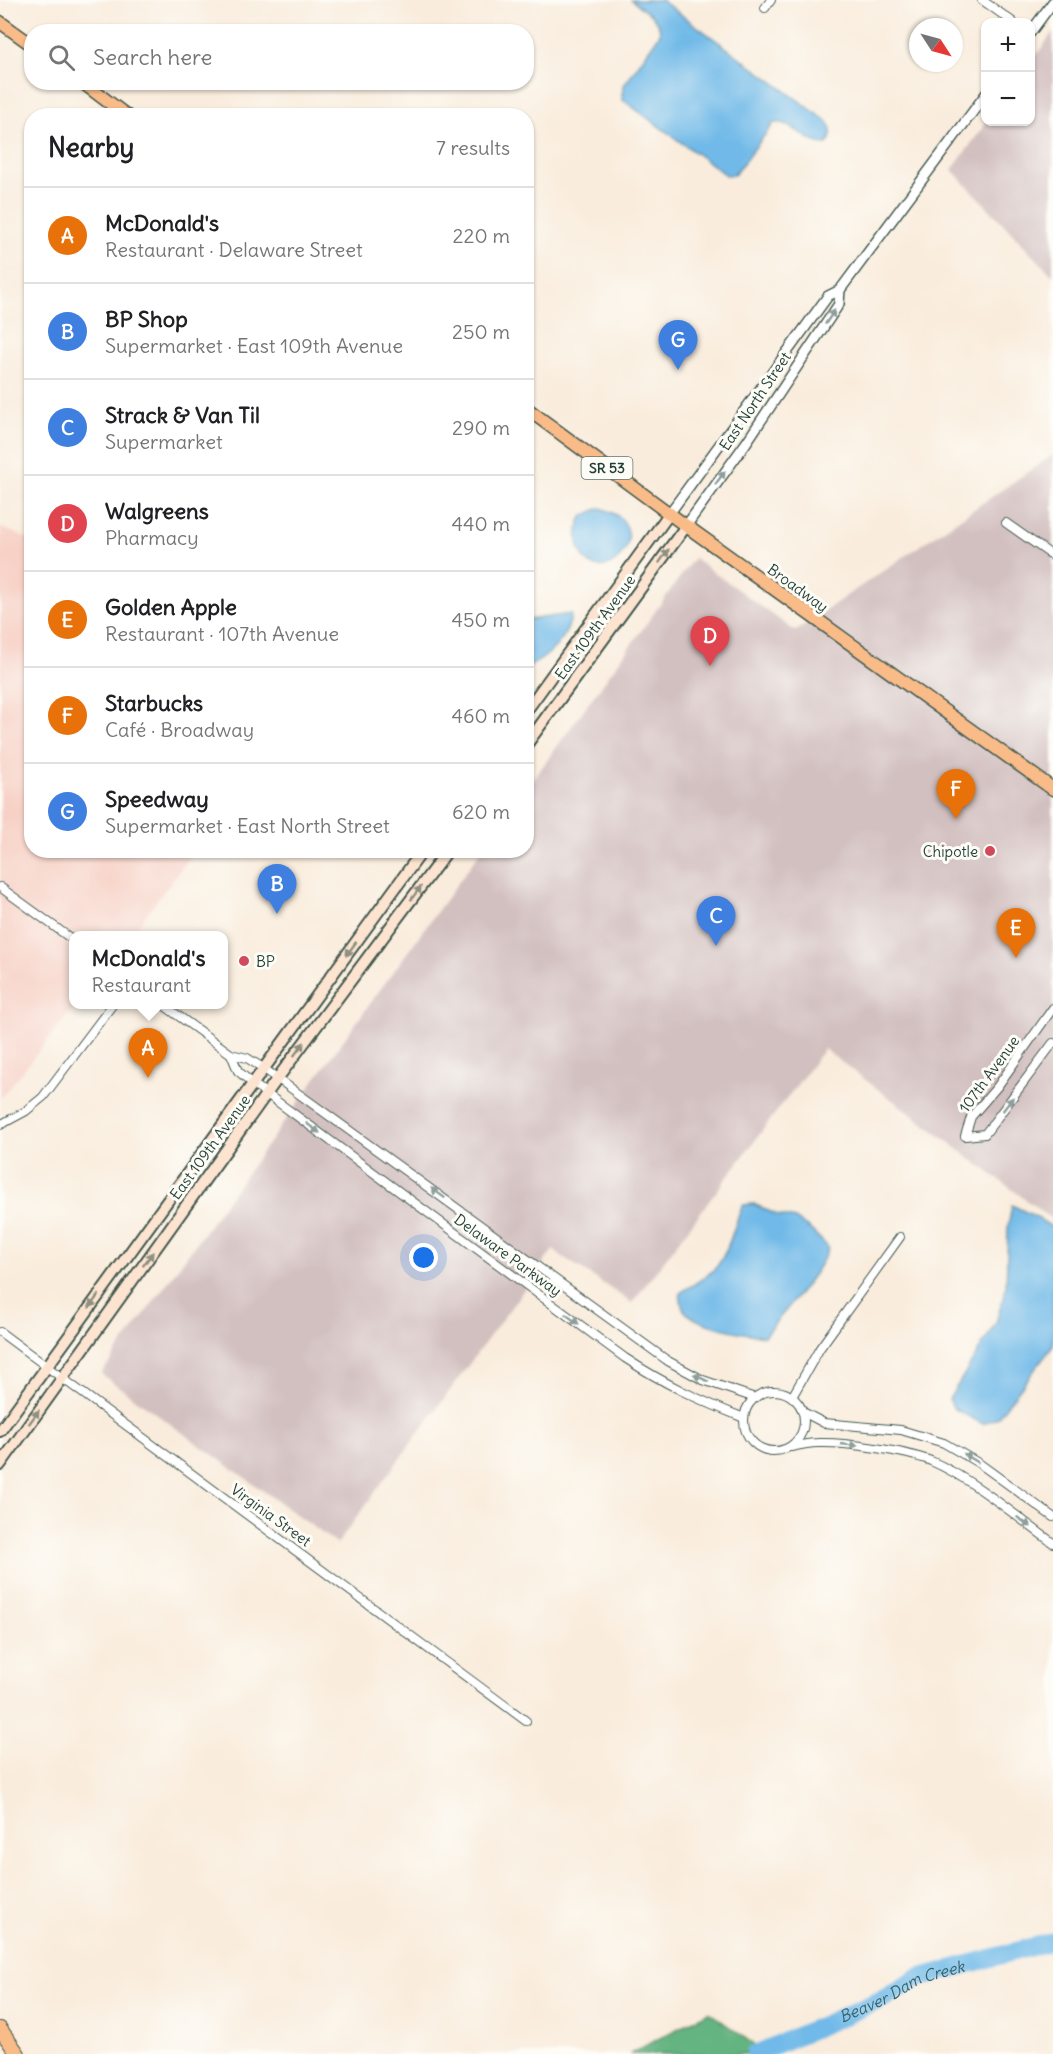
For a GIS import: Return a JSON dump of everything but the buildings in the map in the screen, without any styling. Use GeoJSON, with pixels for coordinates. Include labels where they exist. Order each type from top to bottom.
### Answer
{"type":"FeatureCollection","features":[{"type":"Feature","properties":{"kind":"highway"},"geometry":{"type":"LineString","coordinates":[[0,2029],[18,2054]]}},
{"type":"Feature","properties":{"kind":"main road"},"geometry":{"type":"LineString","coordinates":[[0,22],[24,39]]}},
{"type":"Feature","properties":{"kind":"main road"},"geometry":{"type":"LineString","coordinates":[[93,90],[116,108]]}},
{"type":"Feature","properties":{"kind":"main road","name":"Broadway"},"geometry":{"type":"LineString","coordinates":[[534,414],[669,514],[1053,789]]}},
{"type":"Feature","properties":{"kind":"main road","name":"East 109th Avenue"},"geometry":{"type":"LineString","coordinates":[[534,700],[669,514]]}},
{"type":"Feature","properties":{"kind":"main road","name":"East 109th Avenue"},"geometry":{"type":"LineString","coordinates":[[534,734],[686,525]]}},
{"type":"Feature","properties":{"kind":"main road","name":"East 109th Avenue"},"geometry":{"type":"LineString","coordinates":[[0,1431],[417,858]]}},
{"type":"Feature","properties":{"kind":"main road","name":"East 109th Avenue"},"geometry":{"type":"LineString","coordinates":[[0,1465],[266,1094],[442,858]]}},
{"type":"Feature","properties":{"kind":"street"},"geometry":{"type":"LineString","coordinates":[[765,8],[771,0]]}},
{"type":"Feature","properties":{"kind":"street"},"geometry":{"type":"LineString","coordinates":[[982,0],[1007,18]]}},
{"type":"Feature","properties":{"kind":"street"},"geometry":{"type":"LineString","coordinates":[[1035,26],[1053,2]]}},
{"type":"Feature","properties":{"kind":"street","name":"East North Street"},"geometry":{"type":"LineString","coordinates":[[669,514],[828,296],[840,290],[981,101]]}},
{"type":"Feature","properties":{"kind":"street","name":"East North Street"},"geometry":{"type":"LineString","coordinates":[[686,525],[746,443],[839,304],[840,290]]}},
{"type":"Feature","properties":{"kind":"street"},"geometry":{"type":"LineString","coordinates":[[1006,523],[1053,556]]}},
{"type":"Feature","properties":{"kind":"street"},"geometry":{"type":"LineString","coordinates":[[0,887],[69,937]]}},
{"type":"Feature","properties":{"kind":"street","name":"107th Avenue"},"geometry":{"type":"LineString","coordinates":[[1053,1008],[997,1087],[971,1117],[965,1136],[985,1134],[1053,1043]]}},
{"type":"Feature","properties":{"kind":"street"},"geometry":{"type":"LineString","coordinates":[[0,1125],[26,1111],[43,1097],[109,1009]]}},
{"type":"Feature","properties":{"kind":"street"},"geometry":{"type":"LineString","coordinates":[[168,1009],[231,1054]]}},
{"type":"Feature","properties":{"kind":"street","name":"Delaware Parkway"},"geometry":{"type":"LineString","coordinates":[[231,1054],[247,1058],[263,1068],[668,1361],[703,1380],[755,1398]]}},
{"type":"Feature","properties":{"kind":"street","name":"Delaware Parkway"},"geometry":{"type":"LineString","coordinates":[[231,1054],[238,1071],[266,1094],[625,1358],[659,1380],[696,1399],[744,1418]]}},
{"type":"Feature","properties":{"kind":"street"},"geometry":{"type":"LineString","coordinates":[[792,1396],[820,1347],[900,1237]]}},
{"type":"Feature","properties":{"kind":"street","name":"Virginia Street"},"geometry":{"type":"LineString","coordinates":[[0,1332],[526,1721]]}},
{"type":"Feature","properties":{"kind":"street"},"geometry":{"type":"LineString","coordinates":[[1053,1517],[980,1464],[944,1443],[901,1431],[824,1423],[803,1412],[792,1396],[783,1392],[773,1391],[755,1398],[744,1418],[748,1437],[763,1449],[782,1450],[818,1443],[851,1445],[911,1455],[931,1461],[976,1488],[1053,1543]]}},
{"type":"Feature","properties":{"kind":"street"},"geometry":{"type":"LineString","coordinates":[[791,1447],[803,1431],[803,1412]]}},
{"type":"Feature","properties":{"kind":"shaded area"},"geometry":{"type":"Polygon","coordinates":[[[1053,32],[1053,276],[952,170],[984,126],[1035,126],[1035,57],[1053,32]]]}},
{"type":"Feature","properties":{"kind":"shaded area"},"geometry":{"type":"Polygon","coordinates":[[[1053,455],[1053,1220],[824,1049],[632,1303],[553,1250],[337,1544],[101,1374],[476,858],[534,858],[534,778],[694,558],[795,631],[1053,455]]]}},
{"type":"Feature","properties":{"kind":"shaded area"},"geometry":{"type":"Polygon","coordinates":[[[0,527],[24,537],[24,858],[190,858],[133,931],[69,931],[69,1009],[73,1009],[0,1099],[0,527]]]}},
{"type":"Feature","properties":{"kind":"green space"},"geometry":{"type":"Polygon","coordinates":[[[709,2012],[767,2054],[630,2054],[709,2012]]]}},
{"type":"Feature","properties":{"kind":"water"},"geometry":{"type":"Polygon","coordinates":[[[631,0],[661,0],[828,122],[831,133],[827,144],[813,141],[787,125],[774,123],[734,175],[726,175],[623,100],[624,85],[660,34],[654,19],[631,0]]]}},
{"type":"Feature","properties":{"kind":"water"},"geometry":{"type":"Polygon","coordinates":[[[600,508],[619,517],[627,529],[628,542],[622,554],[613,563],[602,567],[590,564],[579,548],[578,538],[579,524],[583,516],[600,508]]]}},
{"type":"Feature","properties":{"kind":"water"},"geometry":{"type":"Polygon","coordinates":[[[571,614],[570,623],[562,639],[549,653],[534,664],[534,619],[571,614]]]}},
{"type":"Feature","properties":{"kind":"water"},"geometry":{"type":"Polygon","coordinates":[[[754,1204],[777,1215],[795,1219],[811,1230],[828,1247],[819,1267],[764,1336],[719,1328],[696,1319],[683,1308],[680,1293],[715,1269],[726,1251],[743,1205],[754,1204]]]}},
{"type":"Feature","properties":{"kind":"water"},"geometry":{"type":"Polygon","coordinates":[[[1012,1205],[1053,1228],[1053,1346],[997,1418],[983,1424],[954,1409],[949,1399],[996,1323],[1006,1288],[1008,1227],[1012,1205]]]}},
{"type":"Feature","properties":{"kind":"waterway","name":"Beaver Dam Creek"},"geometry":{"type":"LineString","coordinates":[[755,2054],[885,1998],[918,1978],[1053,1941]]}},
{"type":"Feature","properties":{"kind":"place","name":"Speedway"},"geometry":{"type":"Point","coordinates":[678,370]}},
{"type":"Feature","properties":{"kind":"place","name":"Walgreens"},"geometry":{"type":"Point","coordinates":[710,666]}},
{"type":"Feature","properties":{"kind":"place","name":"Starbucks"},"geometry":{"type":"Point","coordinates":[956,819]}},
{"type":"Feature","properties":{"kind":"place","name":"Chipotle"},"geometry":{"type":"Point","coordinates":[990,851]}},
{"type":"Feature","properties":{"kind":"place","name":"BP Shop"},"geometry":{"type":"Point","coordinates":[277,914]}},
{"type":"Feature","properties":{"kind":"place","name":"Strack & Van Til"},"geometry":{"type":"Point","coordinates":[716,946]}},
{"type":"Feature","properties":{"kind":"place","name":"Golden Apple"},"geometry":{"type":"Point","coordinates":[1016,958]}},
{"type":"Feature","properties":{"kind":"place","name":"BP"},"geometry":{"type":"Point","coordinates":[244,961]}},
{"type":"Feature","properties":{"kind":"place","name":"McDonald's"},"geometry":{"type":"Point","coordinates":[148,1078]}}]}
